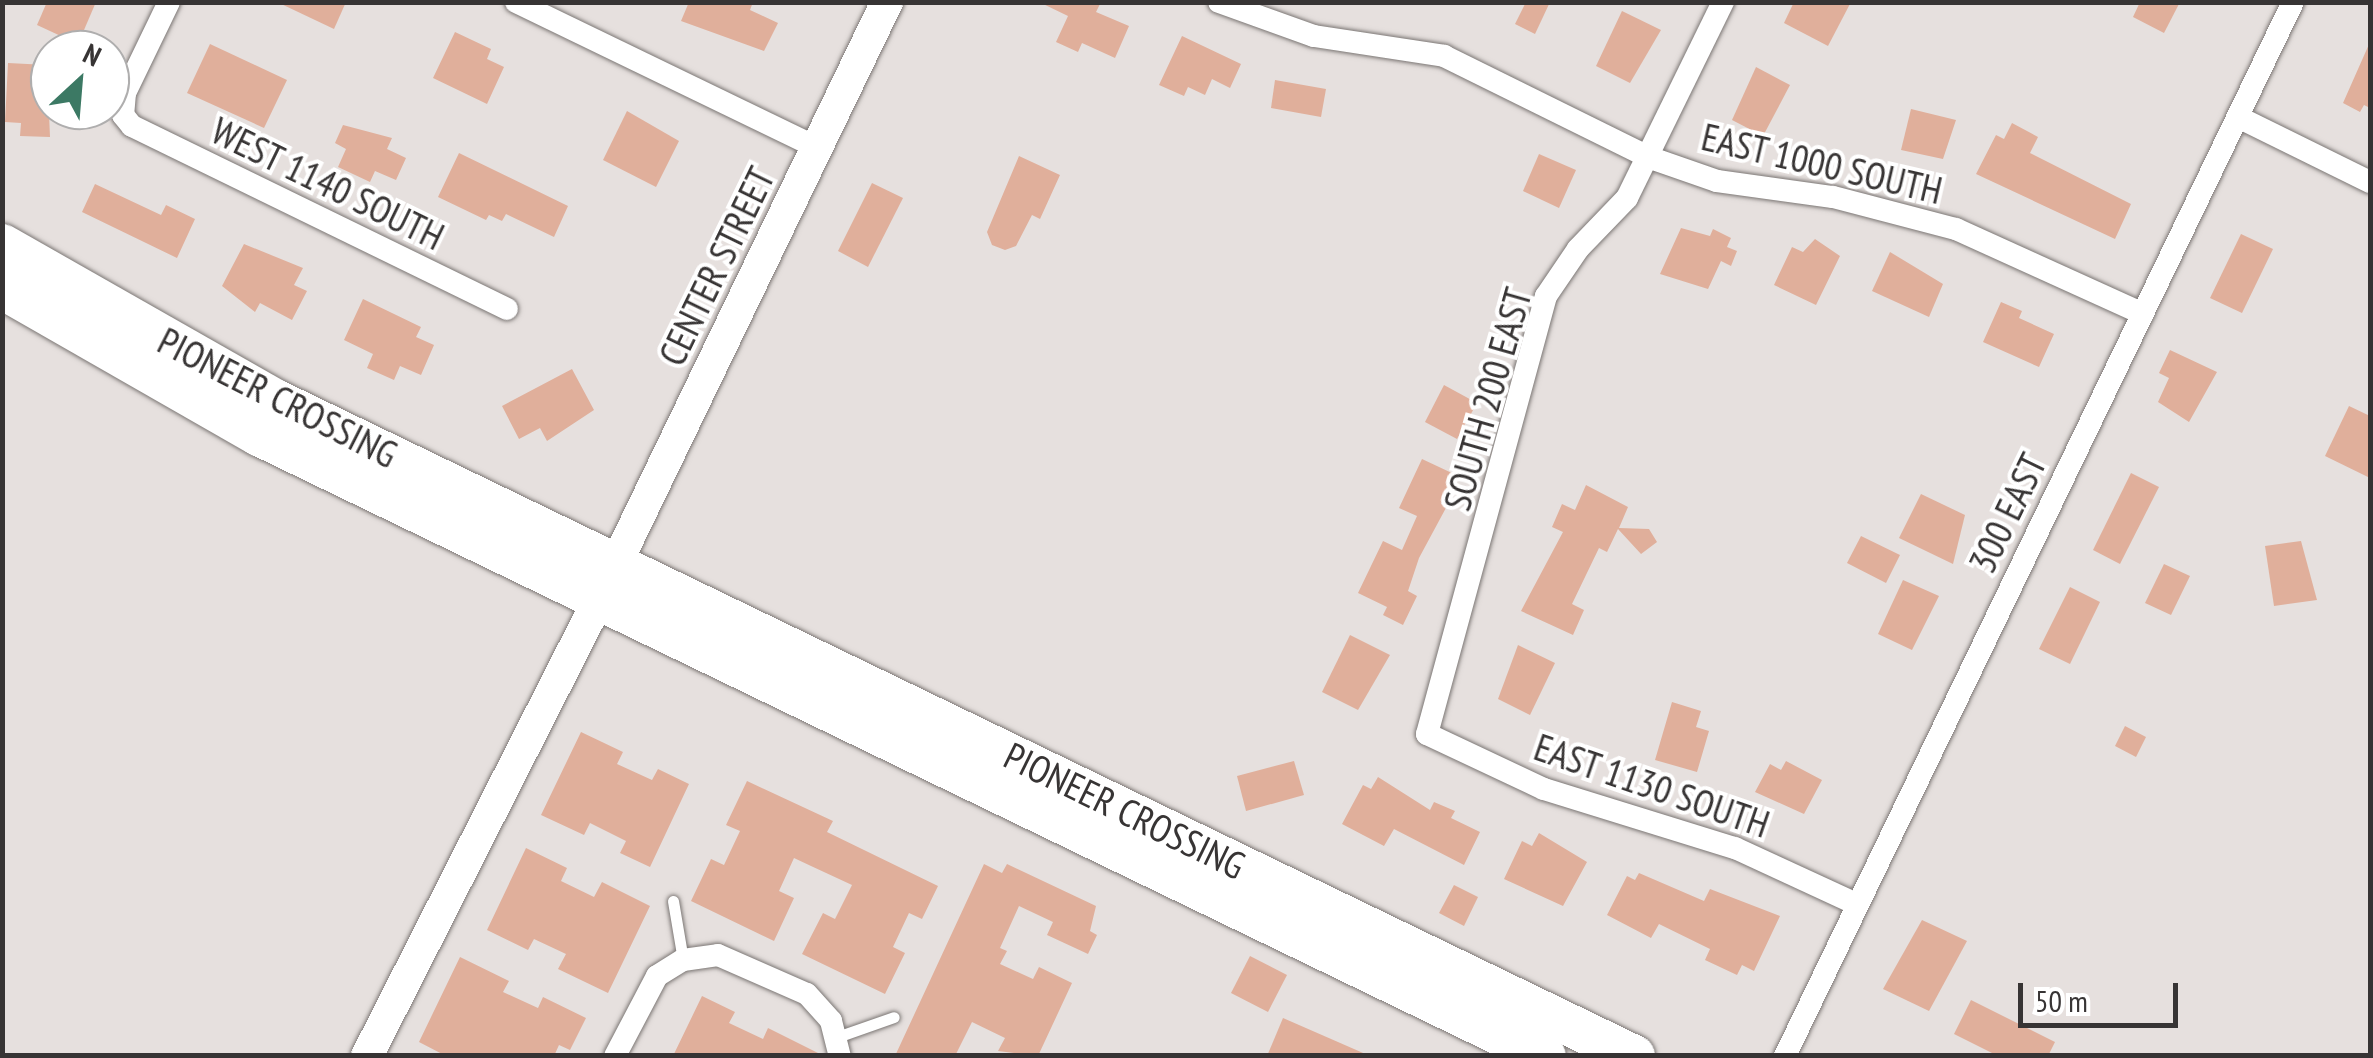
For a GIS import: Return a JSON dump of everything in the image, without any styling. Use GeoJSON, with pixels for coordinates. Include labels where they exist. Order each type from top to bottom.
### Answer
{"type":"FeatureCollection","features":[{"type":"Feature","properties":{"kind":"highway","name":"PIONEER CROSSING"},"geometry":{"type":"LineString","coordinates":[[2,245],[551,554]]}},
{"type":"Feature","properties":{"kind":"highway","name":"PIONEER CROSSING"},"geometry":{"type":"LineString","coordinates":[[2,288],[259,435],[551,554]]}},
{"type":"Feature","properties":{"kind":"highway"},"geometry":{"type":"LineString","coordinates":[[551,554],[607,582]]}},
{"type":"Feature","properties":{"kind":"highway","name":"PIONEER CROSSING"},"geometry":{"type":"LineString","coordinates":[[607,582],[1546,1056]]}},
{"type":"Feature","properties":{"kind":"highway","name":"PIONEER CROSSING"},"geometry":{"type":"LineString","coordinates":[[607,582],[1634,1056]]}},
{"type":"Feature","properties":{"kind":"street","name":"WEST 1140 SOUTH"},"geometry":{"type":"LineString","coordinates":[[168,2],[134,70],[123,116],[156,138],[507,309]]}},
{"type":"Feature","properties":{"kind":"street"},"geometry":{"type":"LineString","coordinates":[[516,2],[818,148]]}},
{"type":"Feature","properties":{"kind":"street","name":"CENTER STREET"},"geometry":{"type":"LineString","coordinates":[[366,1056],[607,582],[887,2]]}},
{"type":"Feature","properties":{"kind":"street","name":"EAST 1000 SOUTH"},"geometry":{"type":"LineString","coordinates":[[1219,2],[1314,36],[1444,56],[1648,156],[1718,181],[1833,196],[1956,229],[2143,314]]}},
{"type":"Feature","properties":{"kind":"street","name":"SOUTH 200 EAST"},"geometry":{"type":"LineString","coordinates":[[1427,734],[1546,296],[1578,248],[1626,198],[1723,2]]}},
{"type":"Feature","properties":{"kind":"street","name":"300 EAST"},"geometry":{"type":"LineString","coordinates":[[1785,1056],[1854,903],[2293,2]]}},
{"type":"Feature","properties":{"kind":"street"},"geometry":{"type":"LineString","coordinates":[[2238,117],[2370,182]]}},
{"type":"Feature","properties":{"kind":"street","name":"EAST 1130 SOUTH"},"geometry":{"type":"LineString","coordinates":[[1427,734],[1544,789],[1735,848],[1854,903]]}},
{"type":"Feature","properties":{"kind":"street"},"geometry":{"type":"LineString","coordinates":[[615,1056],[650,984],[690,958],[732,959],[807,994],[838,1046]]}},
{"type":"Feature","properties":{"kind":"lane"},"geometry":{"type":"LineString","coordinates":[[672,901],[690,958]]}},
{"type":"Feature","properties":{"kind":"lane"},"geometry":{"type":"LineString","coordinates":[[838,1046],[894,1016]]}},
{"type":"Feature","properties":{"kind":"building"},"geometry":{"type":"Polygon","coordinates":[[[47,2],[96,2],[84,30],[48,30],[37,25],[47,2]]]}},
{"type":"Feature","properties":{"kind":"building"},"geometry":{"type":"Polygon","coordinates":[[[277,2],[346,2],[334,29],[277,2]]]}},
{"type":"Feature","properties":{"kind":"building"},"geometry":{"type":"Polygon","coordinates":[[[689,2],[753,2],[750,10],[778,23],[764,51],[681,21],[689,2]]]}},
{"type":"Feature","properties":{"kind":"building"},"geometry":{"type":"Polygon","coordinates":[[[1039,2],[1101,2],[1096,12],[1129,26],[1115,58],[1082,43],[1078,52],[1056,42],[1068,16],[1039,2]]]}},
{"type":"Feature","properties":{"kind":"building"},"geometry":{"type":"Polygon","coordinates":[[[1526,2],[1550,2],[1535,34],[1515,24],[1526,2]]]}},
{"type":"Feature","properties":{"kind":"building"},"geometry":{"type":"Polygon","coordinates":[[[1794,2],[1851,2],[1828,46],[1784,23],[1794,2]]]}},
{"type":"Feature","properties":{"kind":"building"},"geometry":{"type":"Polygon","coordinates":[[[2140,2],[2180,2],[2164,33],[2133,17],[2140,2]]]}},
{"type":"Feature","properties":{"kind":"building"},"geometry":{"type":"Polygon","coordinates":[[[1622,11],[1661,30],[1630,83],[1596,66],[1622,11]]]}},
{"type":"Feature","properties":{"kind":"building"},"geometry":{"type":"Polygon","coordinates":[[[455,32],[491,49],[487,59],[504,67],[487,104],[433,78],[455,32]]]}},
{"type":"Feature","properties":{"kind":"building"},"geometry":{"type":"Polygon","coordinates":[[[1182,36],[1241,64],[1230,88],[1212,79],[1205,95],[1188,87],[1184,96],[1159,85],[1182,36]]]}},
{"type":"Feature","properties":{"kind":"building"},"geometry":{"type":"Polygon","coordinates":[[[2370,42],[2370,108],[2364,105],[2360,112],[2343,103],[2370,42]]]}},
{"type":"Feature","properties":{"kind":"building"},"geometry":{"type":"Polygon","coordinates":[[[210,44],[287,80],[264,128],[187,93],[210,44]]]}},
{"type":"Feature","properties":{"kind":"building"},"geometry":{"type":"Polygon","coordinates":[[[8,63],[30,64],[30,130],[50,130],[50,137],[20,136],[21,123],[5,122],[8,63]]]}},
{"type":"Feature","properties":{"kind":"building"},"geometry":{"type":"Polygon","coordinates":[[[1756,67],[1790,85],[1763,136],[1732,120],[1756,67]]]}},
{"type":"Feature","properties":{"kind":"building"},"geometry":{"type":"Polygon","coordinates":[[[1275,80],[1326,89],[1321,117],[1271,108],[1275,80]]]}},
{"type":"Feature","properties":{"kind":"building"},"geometry":{"type":"Polygon","coordinates":[[[1911,109],[1956,120],[1943,159],[1901,150],[1911,109]]]}},
{"type":"Feature","properties":{"kind":"building"},"geometry":{"type":"Polygon","coordinates":[[[627,111],[679,141],[656,187],[603,160],[627,111]]]}},
{"type":"Feature","properties":{"kind":"building"},"geometry":{"type":"Polygon","coordinates":[[[2012,123],[2038,137],[2030,153],[2131,204],[2115,239],[1976,174],[1996,135],[2004,139],[2012,123]]]}},
{"type":"Feature","properties":{"kind":"building"},"geometry":{"type":"Polygon","coordinates":[[[343,125],[392,138],[387,149],[406,158],[396,180],[375,171],[370,182],[338,167],[346,149],[335,143],[343,125]]]}},
{"type":"Feature","properties":{"kind":"building"},"geometry":{"type":"Polygon","coordinates":[[[459,153],[568,206],[554,237],[506,214],[502,221],[489,215],[486,220],[438,197],[459,153]]]}},
{"type":"Feature","properties":{"kind":"building"},"geometry":{"type":"Polygon","coordinates":[[[1539,154],[1576,170],[1559,208],[1523,191],[1539,154]]]}},
{"type":"Feature","properties":{"kind":"building"},"geometry":{"type":"Polygon","coordinates":[[[1019,156],[1060,175],[1040,219],[1032,215],[1016,246],[1005,250],[992,245],[987,232],[1019,156]]]}},
{"type":"Feature","properties":{"kind":"building"},"geometry":{"type":"Polygon","coordinates":[[[872,183],[903,198],[868,267],[838,251],[872,183]]]}},
{"type":"Feature","properties":{"kind":"building"},"geometry":{"type":"Polygon","coordinates":[[[95,184],[161,215],[166,205],[195,219],[177,258],[82,212],[95,184]]]}},
{"type":"Feature","properties":{"kind":"building"},"geometry":{"type":"Polygon","coordinates":[[[1681,228],[1710,236],[1713,229],[1731,238],[1727,247],[1737,251],[1731,266],[1721,261],[1708,289],[1660,274],[1681,228]]]}},
{"type":"Feature","properties":{"kind":"building"},"geometry":{"type":"Polygon","coordinates":[[[2241,234],[2273,249],[2242,313],[2210,298],[2241,234]]]}},
{"type":"Feature","properties":{"kind":"building"},"geometry":{"type":"Polygon","coordinates":[[[1815,239],[1840,256],[1816,305],[1774,285],[1792,247],[1803,252],[1815,239]]]}},
{"type":"Feature","properties":{"kind":"building"},"geometry":{"type":"Polygon","coordinates":[[[244,244],[303,268],[294,285],[307,291],[292,320],[260,303],[255,312],[222,286],[244,244]]]}},
{"type":"Feature","properties":{"kind":"building"},"geometry":{"type":"Polygon","coordinates":[[[1890,252],[1943,284],[1929,317],[1872,291],[1890,252]]]}},
{"type":"Feature","properties":{"kind":"building"},"geometry":{"type":"Polygon","coordinates":[[[363,299],[421,327],[416,337],[434,345],[421,375],[400,366],[394,380],[367,368],[373,354],[344,340],[363,299]]]}},
{"type":"Feature","properties":{"kind":"building"},"geometry":{"type":"Polygon","coordinates":[[[2001,302],[2022,311],[2019,318],[2054,334],[2039,367],[1983,342],[2001,302]]]}},
{"type":"Feature","properties":{"kind":"building"},"geometry":{"type":"Polygon","coordinates":[[[2170,350],[2217,372],[2189,422],[2158,402],[2169,378],[2159,373],[2170,350]]]}},
{"type":"Feature","properties":{"kind":"building"},"geometry":{"type":"Polygon","coordinates":[[[572,369],[594,410],[547,441],[540,428],[519,439],[502,406],[572,369]]]}},
{"type":"Feature","properties":{"kind":"building"},"geometry":{"type":"Polygon","coordinates":[[[1444,385],[1477,403],[1457,439],[1425,422],[1444,385]]]}},
{"type":"Feature","properties":{"kind":"building"},"geometry":{"type":"Polygon","coordinates":[[[2349,406],[2370,416],[2370,478],[2325,456],[2349,406]]]}},
{"type":"Feature","properties":{"kind":"building"},"geometry":{"type":"Polygon","coordinates":[[[1422,459],[1454,474],[1441,504],[1447,506],[1419,558],[1408,591],[1417,596],[1403,625],[1383,615],[1387,607],[1358,593],[1383,541],[1402,550],[1417,516],[1399,508],[1422,459]]]}},
{"type":"Feature","properties":{"kind":"building"},"geometry":{"type":"Polygon","coordinates":[[[2131,473],[2159,487],[2120,564],[2093,550],[2131,473]]]}},
{"type":"Feature","properties":{"kind":"building"},"geometry":{"type":"Polygon","coordinates":[[[1586,485],[1628,507],[1619,528],[1649,529],[1657,542],[1641,554],[1618,529],[1607,552],[1599,548],[1572,604],[1584,610],[1573,635],[1521,611],[1563,532],[1552,527],[1562,504],[1575,510],[1586,485]]]}},
{"type":"Feature","properties":{"kind":"building"},"geometry":{"type":"Polygon","coordinates":[[[1921,494],[1965,515],[1953,564],[1899,538],[1921,494]]]}},
{"type":"Feature","properties":{"kind":"building"},"geometry":{"type":"Polygon","coordinates":[[[1861,536],[1900,555],[1886,583],[1847,563],[1861,536]]]}},
{"type":"Feature","properties":{"kind":"building"},"geometry":{"type":"Polygon","coordinates":[[[2301,541],[2317,600],[2274,606],[2265,546],[2301,541]]]}},
{"type":"Feature","properties":{"kind":"building"},"geometry":{"type":"Polygon","coordinates":[[[2164,564],[2190,576],[2171,615],[2145,603],[2164,564]]]}},
{"type":"Feature","properties":{"kind":"building"},"geometry":{"type":"Polygon","coordinates":[[[1903,580],[1939,596],[1912,650],[1878,634],[1903,580]]]}},
{"type":"Feature","properties":{"kind":"building"},"geometry":{"type":"Polygon","coordinates":[[[2070,587],[2100,602],[2070,664],[2039,649],[2070,587]]]}},
{"type":"Feature","properties":{"kind":"building"},"geometry":{"type":"Polygon","coordinates":[[[1350,635],[1390,655],[1358,710],[1322,692],[1350,635]]]}},
{"type":"Feature","properties":{"kind":"building"},"geometry":{"type":"Polygon","coordinates":[[[1518,645],[1555,663],[1530,715],[1498,699],[1518,645]]]}},
{"type":"Feature","properties":{"kind":"building"},"geometry":{"type":"Polygon","coordinates":[[[1672,702],[1701,711],[1696,727],[1709,731],[1697,772],[1655,760],[1672,702]]]}},
{"type":"Feature","properties":{"kind":"building"},"geometry":{"type":"Polygon","coordinates":[[[2125,726],[2146,737],[2136,757],[2115,746],[2125,726]]]}},
{"type":"Feature","properties":{"kind":"building"},"geometry":{"type":"Polygon","coordinates":[[[581,732],[623,752],[617,764],[652,780],[658,769],[689,784],[650,867],[620,853],[626,841],[590,823],[584,835],[541,815],[581,732]]]}},
{"type":"Feature","properties":{"kind":"building"},"geometry":{"type":"Polygon","coordinates":[[[1294,761],[1304,795],[1246,811],[1237,776],[1294,761]]]}},
{"type":"Feature","properties":{"kind":"building"},"geometry":{"type":"Polygon","coordinates":[[[1786,761],[1822,780],[1804,814],[1755,792],[1770,764],[1781,770],[1786,761]]]}},
{"type":"Feature","properties":{"kind":"building"},"geometry":{"type":"Polygon","coordinates":[[[1378,777],[1430,810],[1434,802],[1455,811],[1451,818],[1480,832],[1464,865],[1394,829],[1384,846],[1342,824],[1363,785],[1371,789],[1378,777]]]}},
{"type":"Feature","properties":{"kind":"building"},"geometry":{"type":"Polygon","coordinates":[[[747,781],[833,821],[827,832],[938,886],[922,919],[909,913],[893,947],[905,953],[885,994],[802,954],[823,913],[835,919],[852,885],[794,858],[779,891],[794,898],[774,941],[691,901],[711,859],[724,865],[740,831],[726,825],[747,781]]]}},
{"type":"Feature","properties":{"kind":"building"},"geometry":{"type":"Polygon","coordinates":[[[1539,833],[1587,862],[1563,906],[1504,879],[1522,841],[1532,846],[1539,833]]]}},
{"type":"Feature","properties":{"kind":"building"},"geometry":{"type":"Polygon","coordinates":[[[526,848],[567,868],[561,881],[594,897],[602,882],[650,906],[608,993],[558,969],[566,954],[534,939],[528,950],[487,930],[526,848]]]}},
{"type":"Feature","properties":{"kind":"building"},"geometry":{"type":"Polygon","coordinates":[[[984,864],[1002,873],[1007,864],[1096,906],[1090,931],[1097,935],[1088,954],[1047,935],[1053,922],[1019,906],[1000,948],[1007,951],[1000,964],[1033,979],[1039,967],[1072,983],[1038,1056],[998,1051],[1005,1038],[972,1022],[955,1056],[895,1056],[984,864]]]}},
{"type":"Feature","properties":{"kind":"building"},"geometry":{"type":"Polygon","coordinates":[[[1639,873],[1704,901],[1710,889],[1780,916],[1754,971],[1742,965],[1737,975],[1705,960],[1710,949],[1659,924],[1651,938],[1607,915],[1627,876],[1635,880],[1639,873]]]}},
{"type":"Feature","properties":{"kind":"building"},"geometry":{"type":"Polygon","coordinates":[[[1454,885],[1478,897],[1464,926],[1439,913],[1454,885]]]}},
{"type":"Feature","properties":{"kind":"building"},"geometry":{"type":"Polygon","coordinates":[[[1922,920],[1967,941],[1929,1011],[1883,989],[1922,920]]]}},
{"type":"Feature","properties":{"kind":"building"},"geometry":{"type":"Polygon","coordinates":[[[1250,956],[1287,975],[1268,1012],[1231,993],[1250,956]]]}},
{"type":"Feature","properties":{"kind":"building"},"geometry":{"type":"Polygon","coordinates":[[[460,957],[509,981],[503,992],[538,1008],[543,997],[586,1018],[570,1050],[559,1045],[554,1056],[446,1056],[419,1042],[460,957]]]}},
{"type":"Feature","properties":{"kind":"building"},"geometry":{"type":"Polygon","coordinates":[[[702,996],[735,1012],[729,1023],[763,1039],[768,1028],[824,1056],[673,1056],[702,996]]]}},
{"type":"Feature","properties":{"kind":"building"},"geometry":{"type":"Polygon","coordinates":[[[1971,1000],[2055,1042],[2048,1056],[1998,1056],[1954,1034],[1971,1000]]]}},
{"type":"Feature","properties":{"kind":"building"},"geometry":{"type":"Polygon","coordinates":[[[1283,1018],[1370,1056],[1267,1056],[1283,1018]]]}}]}
